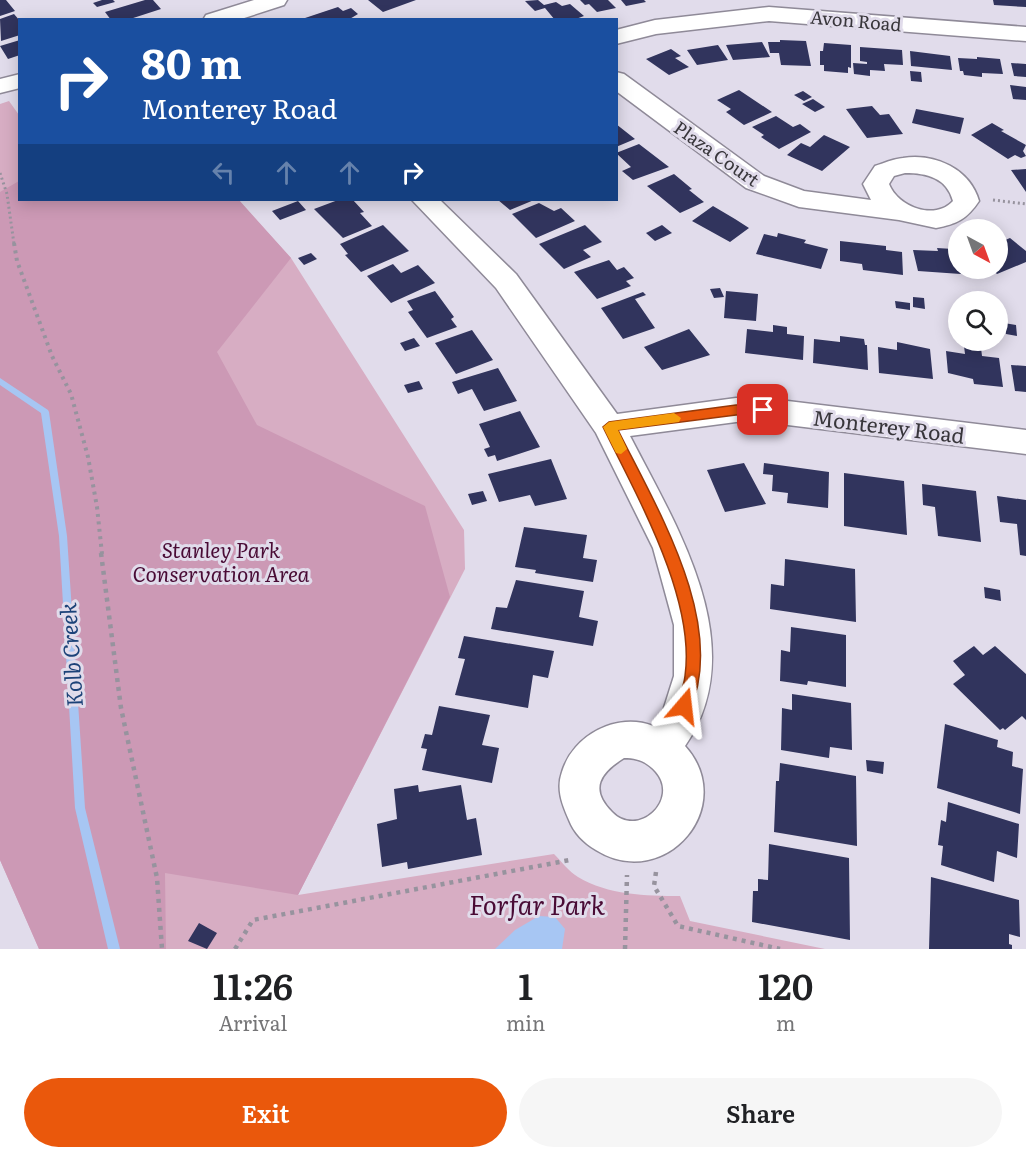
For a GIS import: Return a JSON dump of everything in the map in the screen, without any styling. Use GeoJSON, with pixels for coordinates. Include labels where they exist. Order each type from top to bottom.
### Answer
{"type":"FeatureCollection","features":[{"type":"Feature","properties":{"kind":"street"},"geometry":{"type":"LineString","coordinates":[[226,13],[276,0]]}},
{"type":"Feature","properties":{"kind":"street","name":"Avon Road"},"geometry":{"type":"LineString","coordinates":[[618,36],[655,27],[766,7],[1026,34]]}},
{"type":"Feature","properties":{"kind":"street","name":"Plaza Court"},"geometry":{"type":"LineString","coordinates":[[618,80],[755,182],[800,199],[900,212]]}},
{"type":"Feature","properties":{"kind":"street"},"geometry":{"type":"LineString","coordinates":[[0,86],[18,82]]}},
{"type":"Feature","properties":{"kind":"street"},"geometry":{"type":"LineString","coordinates":[[426,201],[506,281],[609,427],[669,548],[692,626],[693,676],[679,722],[660,749]]}},
{"type":"Feature","properties":{"kind":"street","name":"Monterey Road"},"geometry":{"type":"LineString","coordinates":[[609,427],[736,410],[763,410],[1026,442]]}},
{"type":"Feature","properties":{"kind":"street"},"geometry":{"type":"LineString","coordinates":[[619,740],[644,741],[660,749],[674,761],[681,774],[685,791],[683,809],[644,838],[609,836],[594,825],[582,809],[578,787],[581,769],[596,750],[619,740]]}},
{"type":"Feature","properties":{"kind":"path"},"geometry":{"type":"LineString","coordinates":[[0,173],[7,194],[18,261],[52,356],[71,394],[88,457],[97,507],[106,600],[121,708],[157,878],[162,949]]}},
{"type":"Feature","properties":{"kind":"path"},"geometry":{"type":"LineString","coordinates":[[993,200],[1026,204]]}},
{"type":"Feature","properties":{"kind":"path"},"geometry":{"type":"LineString","coordinates":[[624,949],[644,838]]}},
{"type":"Feature","properties":{"kind":"path"},"geometry":{"type":"LineString","coordinates":[[644,838],[654,886],[678,926],[780,949]]}},
{"type":"Feature","properties":{"kind":"path"},"geometry":{"type":"LineString","coordinates":[[235,949],[253,920],[570,860]]}},
{"type":"Feature","properties":{"kind":"green space","name":"Stanley Park Conservation Area"},"geometry":{"type":"Polygon","coordinates":[[[9,101],[18,114],[18,201],[239,201],[291,258],[464,530],[465,569],[298,895],[554,854],[575,875],[602,888],[641,895],[680,896],[690,921],[825,949],[39,949],[0,860],[0,104],[9,101]]]}},
{"type":"Feature","properties":{"kind":"green space","name":"Stanley Park Conservation Area"},"geometry":{"type":"Polygon","coordinates":[[[18,182],[18,201],[240,201],[291,258],[217,352],[257,425],[425,506],[450,597],[298,895],[165,873],[166,949],[39,949],[0,860],[0,192],[18,182]]]}},
{"type":"Feature","properties":{"kind":"water"},"geometry":{"type":"Polygon","coordinates":[[[539,916],[555,917],[565,929],[562,949],[495,949],[515,930],[539,916]]]}},
{"type":"Feature","properties":{"kind":"building"},"geometry":{"type":"Polygon","coordinates":[[[0,0],[6,0],[15,11],[0,16],[0,0]]]}},
{"type":"Feature","properties":{"kind":"building"},"geometry":{"type":"Polygon","coordinates":[[[102,0],[115,2],[97,7],[93,3],[102,0]]]}},
{"type":"Feature","properties":{"kind":"building"},"geometry":{"type":"Polygon","coordinates":[[[145,0],[153,0],[161,9],[133,18],[110,18],[105,12],[145,0]]]}},
{"type":"Feature","properties":{"kind":"building"},"geometry":{"type":"Polygon","coordinates":[[[368,0],[416,0],[383,12],[368,0]]]}},
{"type":"Feature","properties":{"kind":"building"},"geometry":{"type":"Polygon","coordinates":[[[538,0],[544,5],[556,2],[562,6],[570,4],[584,16],[553,18],[545,8],[535,11],[525,1],[538,0]]]}},
{"type":"Feature","properties":{"kind":"building"},"geometry":{"type":"Polygon","coordinates":[[[580,0],[608,0],[616,8],[597,12],[589,4],[585,5],[580,0]]]}},
{"type":"Feature","properties":{"kind":"building"},"geometry":{"type":"Polygon","coordinates":[[[621,0],[644,0],[646,2],[626,6],[621,0]]]}},
{"type":"Feature","properties":{"kind":"building"},"geometry":{"type":"Polygon","coordinates":[[[993,0],[1026,0],[1026,7],[994,5],[993,0]]]}},
{"type":"Feature","properties":{"kind":"building"},"geometry":{"type":"Polygon","coordinates":[[[338,7],[343,11],[351,8],[358,14],[351,18],[305,18],[338,7]]]}},
{"type":"Feature","properties":{"kind":"building"},"geometry":{"type":"Polygon","coordinates":[[[14,14],[18,19],[18,36],[1,41],[0,19],[14,14]]]}},
{"type":"Feature","properties":{"kind":"building"},"geometry":{"type":"Polygon","coordinates":[[[780,40],[806,41],[811,66],[781,65],[779,53],[770,53],[768,42],[780,42],[780,40]]]}},
{"type":"Feature","properties":{"kind":"building"},"geometry":{"type":"Polygon","coordinates":[[[18,41],[18,56],[8,59],[0,46],[18,41]]]}},
{"type":"Feature","properties":{"kind":"building"},"geometry":{"type":"Polygon","coordinates":[[[762,42],[770,57],[733,60],[726,45],[762,42]]]}},
{"type":"Feature","properties":{"kind":"building"},"geometry":{"type":"Polygon","coordinates":[[[824,43],[851,45],[851,68],[848,67],[848,73],[824,71],[824,65],[820,65],[820,51],[823,51],[824,43]]]}},
{"type":"Feature","properties":{"kind":"building"},"geometry":{"type":"Polygon","coordinates":[[[718,45],[728,60],[697,65],[687,50],[718,45]]]}},
{"type":"Feature","properties":{"kind":"building"},"geometry":{"type":"Polygon","coordinates":[[[860,47],[902,50],[903,65],[884,64],[885,71],[870,70],[870,76],[854,74],[853,63],[867,64],[867,62],[860,61],[860,47]]]}},
{"type":"Feature","properties":{"kind":"building"},"geometry":{"type":"Polygon","coordinates":[[[671,49],[681,56],[675,58],[689,67],[669,75],[646,59],[671,49]]]}},
{"type":"Feature","properties":{"kind":"building"},"geometry":{"type":"Polygon","coordinates":[[[910,51],[950,56],[952,70],[911,66],[910,51]]]}},
{"type":"Feature","properties":{"kind":"building"},"geometry":{"type":"Polygon","coordinates":[[[977,57],[1000,59],[1003,74],[982,73],[982,77],[964,75],[963,71],[960,71],[958,58],[977,59],[977,57]]]}},
{"type":"Feature","properties":{"kind":"building"},"geometry":{"type":"Polygon","coordinates":[[[1011,63],[1026,64],[1026,77],[1014,76],[1011,63]]]}},
{"type":"Feature","properties":{"kind":"building"},"geometry":{"type":"Polygon","coordinates":[[[910,71],[921,72],[922,82],[911,81],[910,71]]]}},
{"type":"Feature","properties":{"kind":"building"},"geometry":{"type":"Polygon","coordinates":[[[1010,85],[1026,87],[1026,100],[1013,99],[1010,85]]]}},
{"type":"Feature","properties":{"kind":"building"},"geometry":{"type":"Polygon","coordinates":[[[739,90],[772,112],[744,125],[726,112],[731,109],[717,100],[739,90]]]}},
{"type":"Feature","properties":{"kind":"building"},"geometry":{"type":"Polygon","coordinates":[[[803,91],[812,97],[804,101],[794,95],[803,91]]]}},
{"type":"Feature","properties":{"kind":"building"},"geometry":{"type":"Polygon","coordinates":[[[813,99],[825,107],[815,112],[802,104],[813,99]]]}},
{"type":"Feature","properties":{"kind":"building"},"geometry":{"type":"Polygon","coordinates":[[[872,106],[880,115],[889,114],[903,134],[867,138],[846,109],[872,106]]]}},
{"type":"Feature","properties":{"kind":"building"},"geometry":{"type":"Polygon","coordinates":[[[916,109],[964,118],[960,134],[912,123],[916,109]]]}},
{"type":"Feature","properties":{"kind":"building"},"geometry":{"type":"Polygon","coordinates":[[[776,116],[793,127],[800,124],[811,132],[779,149],[761,137],[764,135],[752,127],[776,116]]]}},
{"type":"Feature","properties":{"kind":"building"},"geometry":{"type":"Polygon","coordinates":[[[992,123],[1004,130],[1001,131],[1026,145],[1023,151],[1026,156],[1021,158],[1015,155],[1008,159],[971,135],[992,123]]]}},
{"type":"Feature","properties":{"kind":"building"},"geometry":{"type":"Polygon","coordinates":[[[618,126],[635,139],[618,146],[618,126]]]}},
{"type":"Feature","properties":{"kind":"building"},"geometry":{"type":"Polygon","coordinates":[[[824,135],[850,147],[822,171],[787,155],[801,143],[810,147],[824,135]]]}},
{"type":"Feature","properties":{"kind":"building"},"geometry":{"type":"Polygon","coordinates":[[[639,144],[669,167],[633,180],[622,171],[631,167],[618,152],[639,144]]]}},
{"type":"Feature","properties":{"kind":"building"},"geometry":{"type":"Polygon","coordinates":[[[1026,169],[1026,192],[1011,170],[1026,169]]]}},
{"type":"Feature","properties":{"kind":"building"},"geometry":{"type":"Polygon","coordinates":[[[674,174],[704,202],[680,213],[647,186],[674,174]]]}},
{"type":"Feature","properties":{"kind":"building"},"geometry":{"type":"Polygon","coordinates":[[[298,201],[306,210],[280,220],[272,211],[298,201]]]}},
{"type":"Feature","properties":{"kind":"building"},"geometry":{"type":"Polygon","coordinates":[[[335,201],[354,201],[364,212],[360,213],[372,226],[343,238],[314,209],[335,201]]]}},
{"type":"Feature","properties":{"kind":"building"},"geometry":{"type":"Polygon","coordinates":[[[499,201],[532,201],[510,210],[499,201]]]}},
{"type":"Feature","properties":{"kind":"building"},"geometry":{"type":"Polygon","coordinates":[[[539,203],[554,211],[561,208],[575,221],[536,238],[512,214],[539,203]]]}},
{"type":"Feature","properties":{"kind":"building"},"geometry":{"type":"Polygon","coordinates":[[[713,206],[749,228],[730,242],[692,221],[713,206]]]}},
{"type":"Feature","properties":{"kind":"building"},"geometry":{"type":"Polygon","coordinates":[[[383,225],[409,251],[361,272],[345,255],[348,254],[340,244],[383,225]]]}},
{"type":"Feature","properties":{"kind":"building"},"geometry":{"type":"Polygon","coordinates":[[[585,225],[602,242],[583,250],[591,257],[564,269],[539,244],[585,225]]]}},
{"type":"Feature","properties":{"kind":"building"},"geometry":{"type":"Polygon","coordinates":[[[662,225],[672,233],[655,241],[646,233],[662,225]]]}},
{"type":"Feature","properties":{"kind":"building"},"geometry":{"type":"Polygon","coordinates":[[[778,233],[806,240],[804,243],[828,249],[821,269],[756,254],[764,234],[777,237],[778,233]]]}},
{"type":"Feature","properties":{"kind":"building"},"geometry":{"type":"Polygon","coordinates":[[[1010,238],[1026,251],[1026,262],[1008,269],[1008,239],[1010,238]]]}},
{"type":"Feature","properties":{"kind":"building"},"geometry":{"type":"Polygon","coordinates":[[[840,241],[886,246],[886,250],[902,252],[903,275],[863,270],[862,264],[840,261],[840,241]]]}},
{"type":"Feature","properties":{"kind":"building"},"geometry":{"type":"Polygon","coordinates":[[[937,248],[948,249],[948,273],[918,271],[913,250],[938,251],[937,248]]]}},
{"type":"Feature","properties":{"kind":"building"},"geometry":{"type":"Polygon","coordinates":[[[311,253],[317,259],[304,265],[298,258],[311,253]]]}},
{"type":"Feature","properties":{"kind":"building"},"geometry":{"type":"Polygon","coordinates":[[[609,260],[617,270],[624,267],[634,278],[626,281],[631,286],[597,299],[574,272],[609,260]]]}},
{"type":"Feature","properties":{"kind":"building"},"geometry":{"type":"Polygon","coordinates":[[[393,264],[401,273],[418,265],[435,283],[391,303],[367,276],[393,264]]]}},
{"type":"Feature","properties":{"kind":"building"},"geometry":{"type":"Polygon","coordinates":[[[720,288],[724,297],[714,298],[710,289],[720,288]]]}},
{"type":"Feature","properties":{"kind":"building"},"geometry":{"type":"Polygon","coordinates":[[[435,291],[454,317],[451,319],[457,327],[427,338],[408,312],[413,310],[407,301],[435,291]]]}},
{"type":"Feature","properties":{"kind":"building"},"geometry":{"type":"Polygon","coordinates":[[[726,291],[758,294],[756,321],[724,318],[726,291]]]}},
{"type":"Feature","properties":{"kind":"building"},"geometry":{"type":"Polygon","coordinates":[[[643,292],[646,295],[635,299],[655,328],[623,339],[601,308],[643,292]]]}},
{"type":"Feature","properties":{"kind":"building"},"geometry":{"type":"Polygon","coordinates":[[[913,297],[924,298],[925,309],[913,307],[913,297]]]}},
{"type":"Feature","properties":{"kind":"building"},"geometry":{"type":"Polygon","coordinates":[[[895,301],[910,303],[910,310],[896,308],[895,301]]]}},
{"type":"Feature","properties":{"kind":"building"},"geometry":{"type":"Polygon","coordinates":[[[1008,324],[1016,325],[1017,336],[1008,334],[1008,324]]]}},
{"type":"Feature","properties":{"kind":"building"},"geometry":{"type":"Polygon","coordinates":[[[773,325],[787,327],[787,334],[804,336],[803,360],[745,353],[747,329],[773,332],[773,325]]]}},
{"type":"Feature","properties":{"kind":"building"},"geometry":{"type":"Polygon","coordinates":[[[689,329],[710,355],[662,370],[644,347],[689,329]]]}},
{"type":"Feature","properties":{"kind":"building"},"geometry":{"type":"Polygon","coordinates":[[[472,330],[493,360],[456,374],[435,343],[472,330]]]}},
{"type":"Feature","properties":{"kind":"building"},"geometry":{"type":"Polygon","coordinates":[[[840,336],[864,339],[867,345],[868,370],[813,363],[814,339],[840,342],[840,336]]]}},
{"type":"Feature","properties":{"kind":"building"},"geometry":{"type":"Polygon","coordinates":[[[414,338],[420,346],[405,351],[400,343],[414,338]]]}},
{"type":"Feature","properties":{"kind":"building"},"geometry":{"type":"Polygon","coordinates":[[[897,342],[930,349],[933,379],[879,373],[878,347],[897,350],[897,342]]]}},
{"type":"Feature","properties":{"kind":"building"},"geometry":{"type":"Polygon","coordinates":[[[946,351],[965,354],[965,351],[981,351],[982,356],[999,358],[1003,387],[974,384],[973,379],[948,373],[946,351]]]}},
{"type":"Feature","properties":{"kind":"building"},"geometry":{"type":"Polygon","coordinates":[[[1011,365],[1026,366],[1026,392],[1015,391],[1011,365]]]}},
{"type":"Feature","properties":{"kind":"building"},"geometry":{"type":"Polygon","coordinates":[[[498,368],[517,401],[484,411],[472,389],[458,394],[452,382],[498,368]]]}},
{"type":"Feature","properties":{"kind":"building"},"geometry":{"type":"Polygon","coordinates":[[[419,381],[423,389],[408,393],[404,385],[419,381]]]}},
{"type":"Feature","properties":{"kind":"building"},"geometry":{"type":"Polygon","coordinates":[[[520,411],[540,447],[497,461],[495,455],[488,457],[484,449],[490,447],[479,424],[520,411]]]}},
{"type":"Feature","properties":{"kind":"building"},"geometry":{"type":"Polygon","coordinates":[[[551,459],[567,499],[535,506],[530,495],[499,502],[488,474],[551,459]]]}},
{"type":"Feature","properties":{"kind":"building"},"geometry":{"type":"Polygon","coordinates":[[[744,463],[766,504],[725,512],[707,470],[744,463]]]}},
{"type":"Feature","properties":{"kind":"building"},"geometry":{"type":"Polygon","coordinates":[[[764,463],[829,472],[828,508],[787,503],[788,493],[772,491],[773,475],[763,474],[764,463]]]}},
{"type":"Feature","properties":{"kind":"building"},"geometry":{"type":"Polygon","coordinates":[[[844,473],[904,481],[907,535],[844,526],[844,473]]]}},
{"type":"Feature","properties":{"kind":"building"},"geometry":{"type":"Polygon","coordinates":[[[922,484],[976,491],[981,542],[938,536],[935,507],[923,505],[922,484]]]}},
{"type":"Feature","properties":{"kind":"building"},"geometry":{"type":"Polygon","coordinates":[[[483,491],[487,501],[472,505],[468,494],[483,491]]]}},
{"type":"Feature","properties":{"kind":"building"},"geometry":{"type":"Polygon","coordinates":[[[997,496],[1026,500],[1026,556],[1020,555],[1017,524],[1000,522],[997,496]]]}},
{"type":"Feature","properties":{"kind":"building"},"geometry":{"type":"Polygon","coordinates":[[[524,527],[587,535],[583,558],[597,560],[593,582],[535,573],[536,570],[515,567],[524,527]]]}},
{"type":"Feature","properties":{"kind":"building"},"geometry":{"type":"Polygon","coordinates":[[[785,559],[855,569],[856,622],[770,609],[771,584],[784,586],[785,559]]]}},
{"type":"Feature","properties":{"kind":"building"},"geometry":{"type":"Polygon","coordinates":[[[516,580],[584,591],[579,617],[598,621],[593,646],[491,629],[496,607],[507,608],[516,580]]]}},
{"type":"Feature","properties":{"kind":"building"},"geometry":{"type":"Polygon","coordinates":[[[984,587],[1000,590],[1001,601],[985,598],[984,587]]]}},
{"type":"Feature","properties":{"kind":"building"},"geometry":{"type":"Polygon","coordinates":[[[791,627],[846,635],[846,687],[808,681],[807,685],[780,681],[781,650],[790,652],[791,627]]]}},
{"type":"Feature","properties":{"kind":"building"},"geometry":{"type":"Polygon","coordinates":[[[464,636],[554,651],[548,678],[533,675],[528,708],[455,695],[465,659],[458,658],[464,636]]]}},
{"type":"Feature","properties":{"kind":"building"},"geometry":{"type":"Polygon","coordinates":[[[974,646],[983,655],[995,646],[1026,674],[1026,720],[1022,716],[1005,730],[1003,728],[1000,730],[953,684],[965,675],[953,661],[974,646]]]}},
{"type":"Feature","properties":{"kind":"building"},"geometry":{"type":"Polygon","coordinates":[[[792,694],[851,703],[852,750],[830,747],[829,758],[781,750],[782,708],[792,710],[792,694]]]}},
{"type":"Feature","properties":{"kind":"building"},"geometry":{"type":"Polygon","coordinates":[[[439,706],[490,715],[482,745],[499,748],[492,783],[422,770],[427,749],[421,748],[425,734],[432,735],[439,706]]]}},
{"type":"Feature","properties":{"kind":"building"},"geometry":{"type":"Polygon","coordinates":[[[945,724],[998,740],[997,747],[1013,752],[1012,766],[1023,769],[1020,814],[937,788],[945,724]]]}},
{"type":"Feature","properties":{"kind":"building"},"geometry":{"type":"Polygon","coordinates":[[[866,760],[884,762],[883,774],[867,771],[866,760]]]}},
{"type":"Feature","properties":{"kind":"building"},"geometry":{"type":"Polygon","coordinates":[[[780,763],[856,776],[857,846],[774,832],[776,781],[779,781],[780,763]]]}},
{"type":"Feature","properties":{"kind":"building"},"geometry":{"type":"Polygon","coordinates":[[[418,785],[419,792],[461,785],[467,820],[476,818],[482,855],[408,869],[407,862],[382,867],[377,824],[397,819],[394,789],[418,785]]]}},
{"type":"Feature","properties":{"kind":"building"},"geometry":{"type":"Polygon","coordinates":[[[948,802],[1019,824],[1017,858],[997,851],[994,882],[941,865],[943,846],[938,845],[941,820],[946,822],[948,802]]]}},
{"type":"Feature","properties":{"kind":"building"},"geometry":{"type":"Polygon","coordinates":[[[769,844],[849,858],[850,940],[752,922],[753,891],[758,891],[758,879],[768,880],[769,844]]]}},
{"type":"Feature","properties":{"kind":"building"},"geometry":{"type":"Polygon","coordinates":[[[931,877],[1019,900],[1020,937],[1009,934],[1009,944],[1012,945],[1012,949],[929,949],[931,877]]]}},
{"type":"Feature","properties":{"kind":"building"},"geometry":{"type":"Polygon","coordinates":[[[199,923],[217,933],[207,949],[188,941],[199,923]]]}},
{"type":"Feature","properties":{"kind":"waterway","name":"Kolb Creek"},"geometry":{"type":"LineString","coordinates":[[0,381],[45,412],[63,536],[80,808],[114,949]]}},
{"type":"Feature","properties":{"kind":"slow traffic"},"geometry":{"type":"LineString","coordinates":[[621,449],[609,427],[674,418]]}},
{"type":"Feature","properties":{"kind":"route"},"geometry":{"type":"LineString","coordinates":[[684,706],[693,676],[692,626],[669,548],[609,427],[736,410],[763,410]]}},
{"type":"Feature","properties":{"kind":"park label","name":"Forfar Park"},"geometry":{"type":"Point","coordinates":[537,903]}}]}
